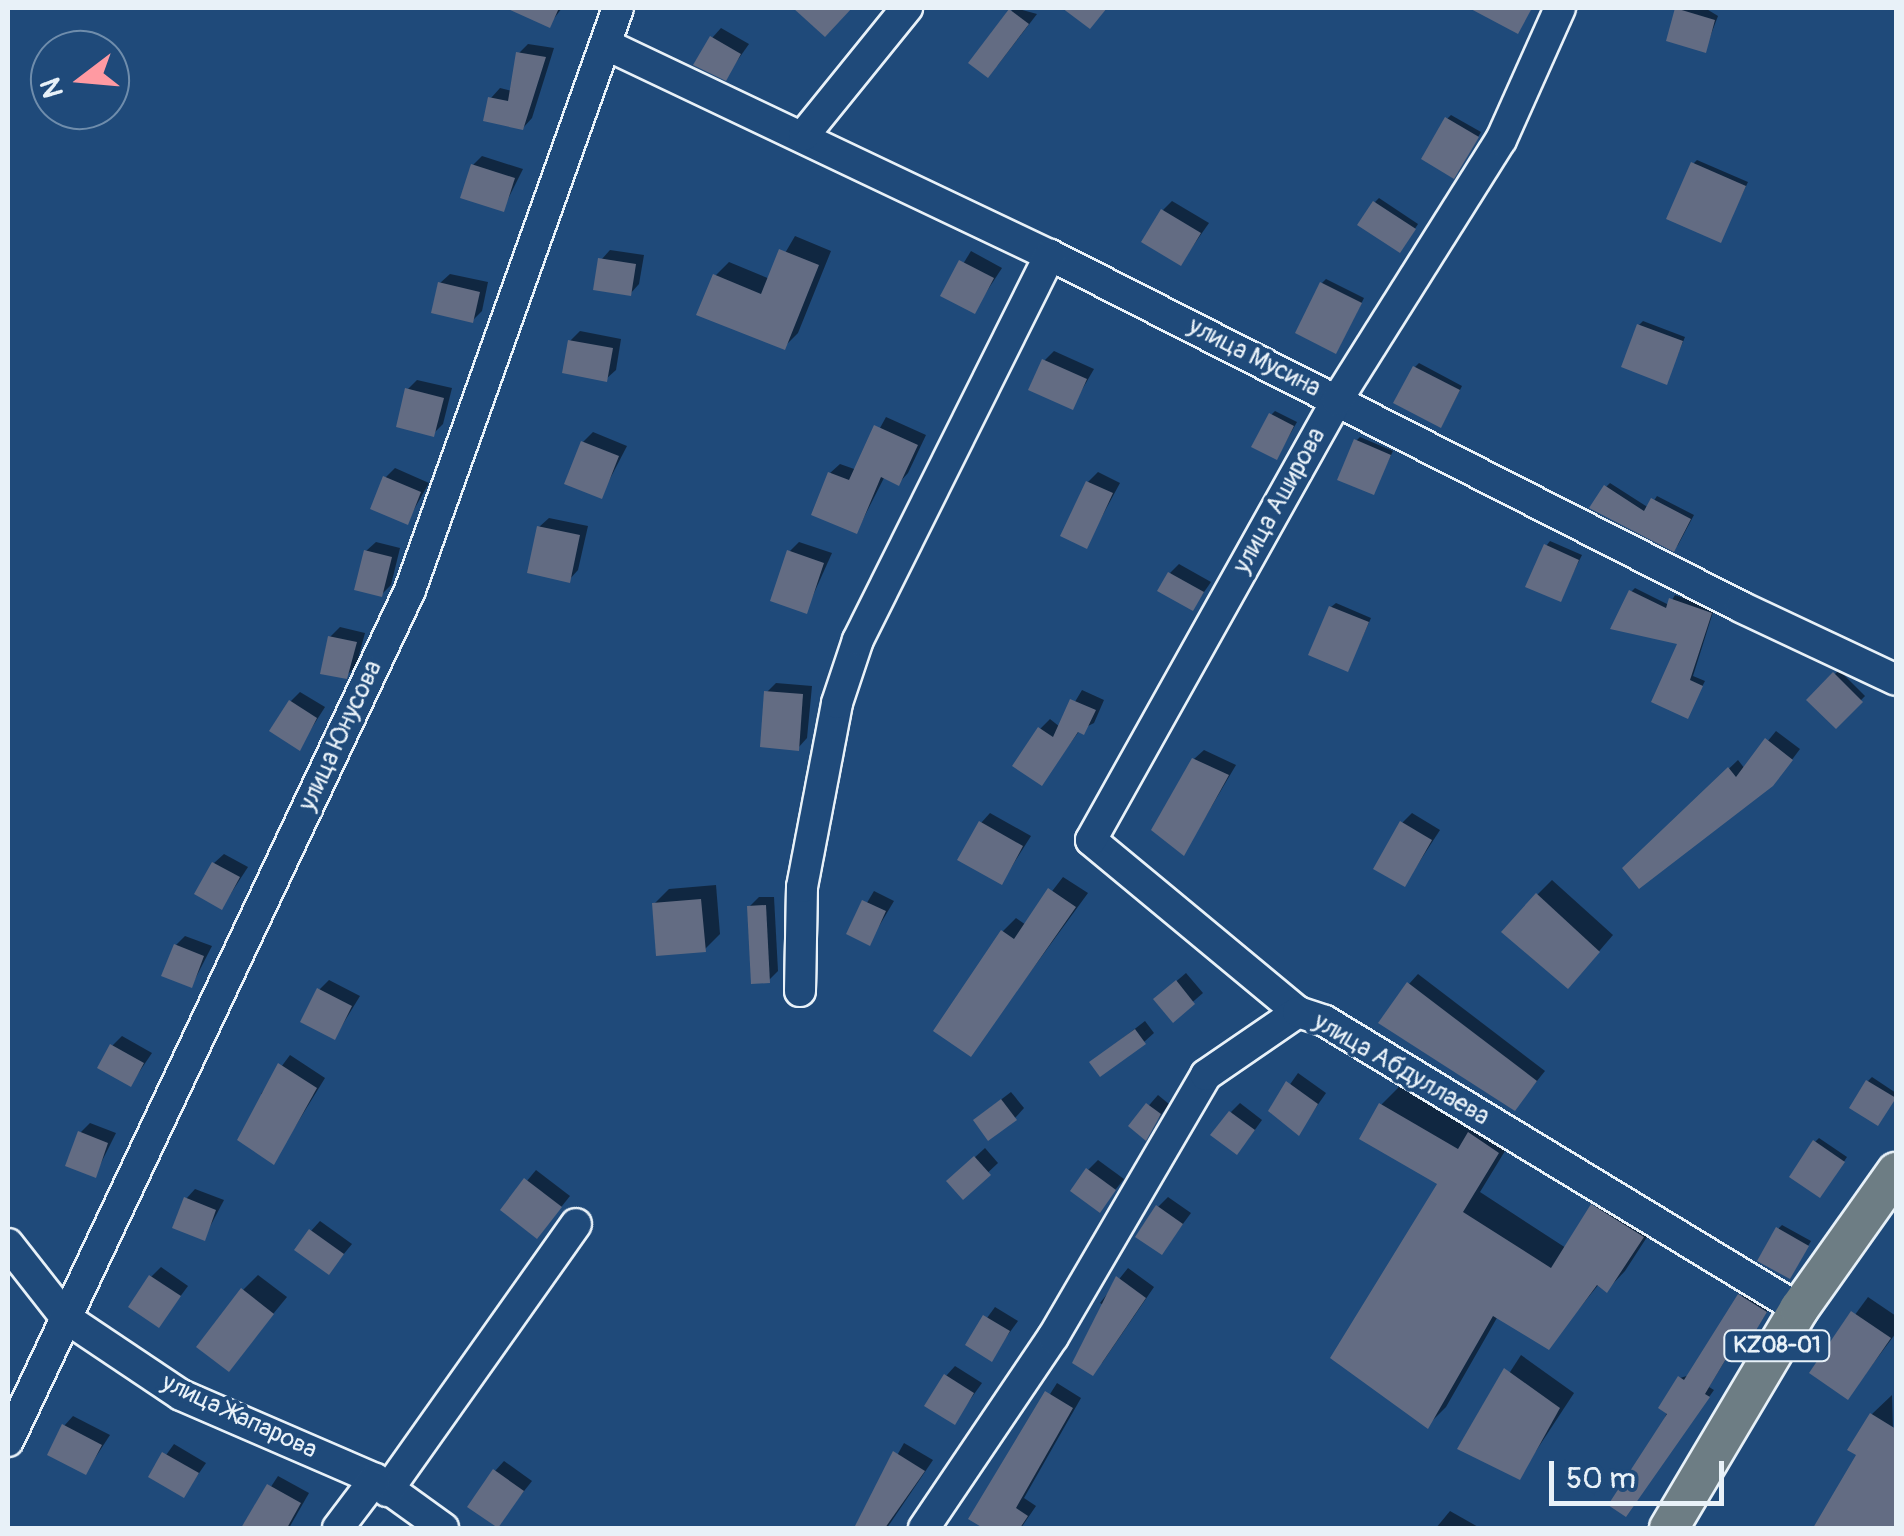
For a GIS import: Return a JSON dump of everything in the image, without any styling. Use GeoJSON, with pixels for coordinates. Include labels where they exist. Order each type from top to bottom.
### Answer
{"type":"FeatureCollection","features":[{"type":"Feature","properties":{"kind":"main road","name":"KZ08-01"},"geometry":{"type":"LineString","coordinates":[[1669,1528],[1799,1308],[1896,1172]]}},
{"type":"Feature","properties":{"kind":"street","name":"улица Юнусова"},"geometry":{"type":"LineString","coordinates":[[8,1440],[410,590],[618,8]]}},
{"type":"Feature","properties":{"kind":"street"},"geometry":{"type":"LineString","coordinates":[[804,135],[907,8]]}},
{"type":"Feature","properties":{"kind":"street","name":"улица Аширова"},"geometry":{"type":"LineString","coordinates":[[1298,1012],[1091,840],[1336,400],[1501,140],[1560,8]]}},
{"type":"Feature","properties":{"kind":"street","name":"улица Мусина"},"geometry":{"type":"LineString","coordinates":[[607,45],[804,135],[1050,255],[1896,680]]}},
{"type":"Feature","properties":{"kind":"street"},"geometry":{"type":"LineString","coordinates":[[800,991],[802,887],[847,671],[1050,255]]}},
{"type":"Feature","properties":{"kind":"street","name":"улица Абдуллаева"},"geometry":{"type":"LineString","coordinates":[[924,1528],[1053,1337],[1206,1075],[1298,1012],[1325,1021],[1799,1308]]}},
{"type":"Feature","properties":{"kind":"street"},"geometry":{"type":"LineString","coordinates":[[338,1528],[381,1485],[576,1224]]}},
{"type":"Feature","properties":{"kind":"street","name":"улица Жапарова"},"geometry":{"type":"LineString","coordinates":[[8,1244],[66,1318],[181,1395],[381,1485],[443,1528]]}},
{"type":"Feature","properties":{"kind":"building"},"geometry":{"type":"Polygon","coordinates":[[[506,8],[559,8],[550,28],[506,8]]]}},
{"type":"Feature","properties":{"kind":"building"},"geometry":{"type":"Polygon","coordinates":[[[793,8],[852,8],[825,37],[793,8]]]}},
{"type":"Feature","properties":{"kind":"building"},"geometry":{"type":"Polygon","coordinates":[[[1062,8],[1107,8],[1090,29],[1062,8]]]}},
{"type":"Feature","properties":{"kind":"building"},"geometry":{"type":"Polygon","coordinates":[[[1469,8],[1532,8],[1518,34],[1469,8]]]}},
{"type":"Feature","properties":{"kind":"building"},"geometry":{"type":"Polygon","coordinates":[[[1675,8],[1715,20],[1706,53],[1666,41],[1675,8]]]}},
{"type":"Feature","properties":{"kind":"building"},"geometry":{"type":"Polygon","coordinates":[[[1009,9],[1029,24],[988,78],[968,63],[1009,9]]]}},
{"type":"Feature","properties":{"kind":"building"},"geometry":{"type":"Polygon","coordinates":[[[710,36],[741,54],[726,81],[693,65],[710,36]]]}},
{"type":"Feature","properties":{"kind":"building"},"geometry":{"type":"Polygon","coordinates":[[[516,52],[546,57],[523,130],[483,121],[488,97],[508,101],[516,52]]]}},
{"type":"Feature","properties":{"kind":"building"},"geometry":{"type":"Polygon","coordinates":[[[1445,117],[1479,137],[1454,179],[1421,159],[1445,117]]]}},
{"type":"Feature","properties":{"kind":"building"},"geometry":{"type":"Polygon","coordinates":[[[1691,162],[1746,186],[1721,243],[1666,219],[1691,162]]]}},
{"type":"Feature","properties":{"kind":"building"},"geometry":{"type":"Polygon","coordinates":[[[471,164],[515,178],[504,212],[460,198],[471,164]]]}},
{"type":"Feature","properties":{"kind":"building"},"geometry":{"type":"Polygon","coordinates":[[[1373,201],[1416,229],[1400,253],[1357,225],[1373,201]]]}},
{"type":"Feature","properties":{"kind":"building"},"geometry":{"type":"Polygon","coordinates":[[[1161,209],[1201,233],[1181,266],[1141,242],[1161,209]]]}},
{"type":"Feature","properties":{"kind":"building"},"geometry":{"type":"Polygon","coordinates":[[[779,249],[819,265],[785,350],[696,315],[713,274],[761,294],[779,249]]]}},
{"type":"Feature","properties":{"kind":"building"},"geometry":{"type":"Polygon","coordinates":[[[598,258],[636,264],[631,296],[593,290],[598,258]]]}},
{"type":"Feature","properties":{"kind":"building"},"geometry":{"type":"Polygon","coordinates":[[[959,260],[994,278],[975,314],[940,296],[959,260]]]}},
{"type":"Feature","properties":{"kind":"building"},"geometry":{"type":"Polygon","coordinates":[[[438,282],[480,292],[473,323],[431,313],[438,282]]]}},
{"type":"Feature","properties":{"kind":"building"},"geometry":{"type":"Polygon","coordinates":[[[1320,282],[1362,303],[1336,354],[1295,333],[1320,282]]]}},
{"type":"Feature","properties":{"kind":"building"},"geometry":{"type":"Polygon","coordinates":[[[1637,324],[1683,341],[1667,385],[1621,367],[1637,324]]]}},
{"type":"Feature","properties":{"kind":"building"},"geometry":{"type":"Polygon","coordinates":[[[568,340],[613,348],[607,382],[562,373],[568,340]]]}},
{"type":"Feature","properties":{"kind":"building"},"geometry":{"type":"Polygon","coordinates":[[[1042,359],[1087,379],[1073,410],[1028,390],[1042,359]]]}},
{"type":"Feature","properties":{"kind":"building"},"geometry":{"type":"Polygon","coordinates":[[[1413,366],[1460,390],[1441,428],[1393,403],[1413,366]]]}},
{"type":"Feature","properties":{"kind":"building"},"geometry":{"type":"Polygon","coordinates":[[[405,388],[444,398],[434,437],[396,427],[405,388]]]}},
{"type":"Feature","properties":{"kind":"building"},"geometry":{"type":"Polygon","coordinates":[[[1269,413],[1294,426],[1277,460],[1251,447],[1269,413]]]}},
{"type":"Feature","properties":{"kind":"building"},"geometry":{"type":"Polygon","coordinates":[[[874,425],[918,445],[899,486],[881,477],[857,534],[811,515],[828,472],[849,480],[874,425]]]}},
{"type":"Feature","properties":{"kind":"building"},"geometry":{"type":"Polygon","coordinates":[[[1354,439],[1391,455],[1374,495],[1337,480],[1354,439]]]}},
{"type":"Feature","properties":{"kind":"building"},"geometry":{"type":"Polygon","coordinates":[[[581,441],[619,456],[602,499],[564,484],[581,441]]]}},
{"type":"Feature","properties":{"kind":"building"},"geometry":{"type":"Polygon","coordinates":[[[383,476],[421,492],[408,525],[370,509],[383,476]]]}},
{"type":"Feature","properties":{"kind":"building"},"geometry":{"type":"Polygon","coordinates":[[[1086,481],[1113,493],[1087,549],[1060,536],[1086,481]]]}},
{"type":"Feature","properties":{"kind":"building"},"geometry":{"type":"Polygon","coordinates":[[[1604,485],[1644,511],[1651,498],[1691,519],[1674,552],[1589,508],[1604,485]]]}},
{"type":"Feature","properties":{"kind":"building"},"geometry":{"type":"Polygon","coordinates":[[[537,526],[580,535],[570,583],[527,573],[537,526]]]}},
{"type":"Feature","properties":{"kind":"building"},"geometry":{"type":"Polygon","coordinates":[[[1544,544],[1579,560],[1561,602],[1525,587],[1544,544]]]}},
{"type":"Feature","properties":{"kind":"building"},"geometry":{"type":"Polygon","coordinates":[[[364,550],[392,557],[382,597],[354,590],[364,550]]]}},
{"type":"Feature","properties":{"kind":"building"},"geometry":{"type":"Polygon","coordinates":[[[787,550],[824,563],[807,614],[770,601],[787,550]]]}},
{"type":"Feature","properties":{"kind":"building"},"geometry":{"type":"Polygon","coordinates":[[[1168,572],[1204,592],[1193,611],[1157,591],[1168,572]]]}},
{"type":"Feature","properties":{"kind":"building"},"geometry":{"type":"Polygon","coordinates":[[[1629,590],[1666,608],[1669,598],[1712,613],[1690,680],[1703,686],[1688,719],[1651,702],[1677,644],[1610,629],[1629,590]]]}},
{"type":"Feature","properties":{"kind":"building"},"geometry":{"type":"Polygon","coordinates":[[[1329,606],[1369,622],[1348,672],[1308,655],[1329,606]]]}},
{"type":"Feature","properties":{"kind":"building"},"geometry":{"type":"Polygon","coordinates":[[[328,636],[357,642],[347,679],[320,674],[328,636]]]}},
{"type":"Feature","properties":{"kind":"building"},"geometry":{"type":"Polygon","coordinates":[[[1833,672],[1863,702],[1836,729],[1806,700],[1833,672]]]}},
{"type":"Feature","properties":{"kind":"building"},"geometry":{"type":"Polygon","coordinates":[[[764,691],[803,694],[799,751],[760,747],[764,691]]]}},
{"type":"Feature","properties":{"kind":"building"},"geometry":{"type":"Polygon","coordinates":[[[1070,699],[1096,710],[1084,735],[1078,732],[1042,786],[1012,766],[1038,727],[1053,737],[1070,699]]]}},
{"type":"Feature","properties":{"kind":"building"},"geometry":{"type":"Polygon","coordinates":[[[289,700],[317,718],[300,751],[269,731],[289,700]]]}},
{"type":"Feature","properties":{"kind":"building"},"geometry":{"type":"Polygon","coordinates":[[[1765,738],[1793,760],[1773,786],[1639,889],[1622,868],[1728,767],[1736,777],[1765,738]]]}},
{"type":"Feature","properties":{"kind":"building"},"geometry":{"type":"Polygon","coordinates":[[[1192,758],[1229,775],[1184,856],[1151,830],[1192,758]]]}},
{"type":"Feature","properties":{"kind":"building"},"geometry":{"type":"Polygon","coordinates":[[[979,821],[1023,846],[1002,885],[957,860],[979,821]]]}},
{"type":"Feature","properties":{"kind":"building"},"geometry":{"type":"Polygon","coordinates":[[[1400,821],[1432,840],[1405,887],[1373,869],[1400,821]]]}},
{"type":"Feature","properties":{"kind":"building"},"geometry":{"type":"Polygon","coordinates":[[[212,862],[240,877],[222,910],[194,894],[212,862]]]}},
{"type":"Feature","properties":{"kind":"building"},"geometry":{"type":"Polygon","coordinates":[[[1048,888],[1076,907],[971,1057],[933,1031],[1001,930],[1014,939],[1048,888]]]}},
{"type":"Feature","properties":{"kind":"building"},"geometry":{"type":"Polygon","coordinates":[[[1536,893],[1600,952],[1568,989],[1501,932],[1536,893]]]}},
{"type":"Feature","properties":{"kind":"building"},"geometry":{"type":"Polygon","coordinates":[[[701,899],[706,952],[656,956],[652,903],[701,899]]]}},
{"type":"Feature","properties":{"kind":"building"},"geometry":{"type":"Polygon","coordinates":[[[862,900],[886,911],[870,946],[846,934],[862,900]]]}},
{"type":"Feature","properties":{"kind":"building"},"geometry":{"type":"Polygon","coordinates":[[[766,905],[770,983],[751,984],[747,906],[766,905]]]}},
{"type":"Feature","properties":{"kind":"building"},"geometry":{"type":"Polygon","coordinates":[[[174,944],[204,956],[192,988],[161,976],[174,944]]]}},
{"type":"Feature","properties":{"kind":"building"},"geometry":{"type":"Polygon","coordinates":[[[1176,980],[1195,1004],[1173,1023],[1153,999],[1176,980]]]}},
{"type":"Feature","properties":{"kind":"building"},"geometry":{"type":"Polygon","coordinates":[[[1407,982],[1537,1081],[1515,1111],[1378,1023],[1407,982]]]}},
{"type":"Feature","properties":{"kind":"building"},"geometry":{"type":"Polygon","coordinates":[[[317,988],[352,1006],[335,1040],[300,1022],[317,988]]]}},
{"type":"Feature","properties":{"kind":"building"},"geometry":{"type":"Polygon","coordinates":[[[1135,1029],[1146,1044],[1100,1077],[1089,1062],[1135,1029]]]}},
{"type":"Feature","properties":{"kind":"building"},"geometry":{"type":"Polygon","coordinates":[[[110,1044],[144,1063],[131,1087],[97,1068],[110,1044]]]}},
{"type":"Feature","properties":{"kind":"building"},"geometry":{"type":"Polygon","coordinates":[[[278,1063],[317,1088],[274,1165],[237,1140],[278,1063]]]}},
{"type":"Feature","properties":{"kind":"building"},"geometry":{"type":"Polygon","coordinates":[[[1866,1080],[1896,1098],[1878,1126],[1849,1108],[1866,1080]]]}},
{"type":"Feature","properties":{"kind":"building"},"geometry":{"type":"Polygon","coordinates":[[[1286,1081],[1318,1104],[1299,1136],[1268,1111],[1286,1081]]]}},
{"type":"Feature","properties":{"kind":"building"},"geometry":{"type":"Polygon","coordinates":[[[1001,1099],[1017,1120],[988,1141],[973,1120],[1001,1099]]]}},
{"type":"Feature","properties":{"kind":"building"},"geometry":{"type":"Polygon","coordinates":[[[1146,1103],[1161,1114],[1146,1141],[1128,1126],[1146,1103]]]}},
{"type":"Feature","properties":{"kind":"building"},"geometry":{"type":"Polygon","coordinates":[[[1379,1103],[1458,1149],[1468,1132],[1499,1153],[1463,1212],[1551,1268],[1591,1204],[1644,1237],[1607,1293],[1597,1285],[1549,1350],[1493,1316],[1428,1429],[1330,1358],[1437,1184],[1359,1139],[1379,1103]]]}},
{"type":"Feature","properties":{"kind":"building"},"geometry":{"type":"Polygon","coordinates":[[[1229,1111],[1255,1130],[1237,1155],[1210,1135],[1229,1111]]]}},
{"type":"Feature","properties":{"kind":"building"},"geometry":{"type":"Polygon","coordinates":[[[78,1131],[108,1143],[96,1178],[65,1166],[78,1131]]]}},
{"type":"Feature","properties":{"kind":"building"},"geometry":{"type":"Polygon","coordinates":[[[1813,1140],[1845,1162],[1820,1198],[1789,1177],[1813,1140]]]}},
{"type":"Feature","properties":{"kind":"building"},"geometry":{"type":"Polygon","coordinates":[[[974,1156],[991,1175],[963,1200],[946,1181],[974,1156]]]}},
{"type":"Feature","properties":{"kind":"building"},"geometry":{"type":"Polygon","coordinates":[[[1086,1168],[1116,1190],[1100,1213],[1070,1191],[1086,1168]]]}},
{"type":"Feature","properties":{"kind":"building"},"geometry":{"type":"Polygon","coordinates":[[[524,1178],[562,1207],[537,1239],[500,1210],[524,1178]]]}},
{"type":"Feature","properties":{"kind":"building"},"geometry":{"type":"Polygon","coordinates":[[[184,1197],[216,1210],[205,1241],[172,1228],[184,1197]]]}},
{"type":"Feature","properties":{"kind":"building"},"geometry":{"type":"Polygon","coordinates":[[[1156,1205],[1183,1224],[1162,1255],[1135,1237],[1156,1205]]]}},
{"type":"Feature","properties":{"kind":"building"},"geometry":{"type":"Polygon","coordinates":[[[1776,1227],[1809,1246],[1790,1279],[1757,1261],[1776,1227]]]}},
{"type":"Feature","properties":{"kind":"building"},"geometry":{"type":"Polygon","coordinates":[[[309,1229],[344,1254],[329,1275],[294,1250],[309,1229]]]}},
{"type":"Feature","properties":{"kind":"building"},"geometry":{"type":"Polygon","coordinates":[[[149,1275],[181,1296],[159,1328],[128,1307],[149,1275]]]}},
{"type":"Feature","properties":{"kind":"building"},"geometry":{"type":"Polygon","coordinates":[[[1116,1276],[1146,1298],[1093,1376],[1072,1363],[1116,1276]]]}},
{"type":"Feature","properties":{"kind":"building"},"geometry":{"type":"Polygon","coordinates":[[[241,1288],[274,1314],[229,1372],[196,1347],[241,1288]]]}},
{"type":"Feature","properties":{"kind":"building"},"geometry":{"type":"Polygon","coordinates":[[[1738,1294],[1767,1312],[1752,1337],[1742,1332],[1705,1394],[1710,1397],[1626,1517],[1608,1505],[1667,1414],[1658,1408],[1678,1376],[1684,1380],[1738,1294]]]}},
{"type":"Feature","properties":{"kind":"building"},"geometry":{"type":"Polygon","coordinates":[[[1851,1311],[1891,1338],[1848,1400],[1809,1373],[1851,1311]]]}},
{"type":"Feature","properties":{"kind":"building"},"geometry":{"type":"Polygon","coordinates":[[[983,1315],[1010,1331],[992,1362],[965,1345],[983,1315]]]}},
{"type":"Feature","properties":{"kind":"building"},"geometry":{"type":"Polygon","coordinates":[[[1504,1368],[1560,1408],[1520,1480],[1457,1449],[1504,1368]]]}},
{"type":"Feature","properties":{"kind":"building"},"geometry":{"type":"Polygon","coordinates":[[[944,1374],[974,1393],[955,1425],[924,1406],[944,1374]]]}},
{"type":"Feature","properties":{"kind":"building"},"geometry":{"type":"Polygon","coordinates":[[[1045,1391],[1073,1408],[1016,1508],[1028,1516],[1020,1528],[983,1528],[968,1519],[1045,1391]]]}},
{"type":"Feature","properties":{"kind":"building"},"geometry":{"type":"Polygon","coordinates":[[[1870,1413],[1896,1429],[1896,1528],[1813,1528],[1856,1455],[1847,1450],[1870,1413]]]}},
{"type":"Feature","properties":{"kind":"building"},"geometry":{"type":"Polygon","coordinates":[[[62,1424],[102,1445],[86,1475],[47,1455],[62,1424]]]}},
{"type":"Feature","properties":{"kind":"building"},"geometry":{"type":"Polygon","coordinates":[[[893,1451],[925,1471],[885,1528],[854,1528],[893,1451]]]}},
{"type":"Feature","properties":{"kind":"building"},"geometry":{"type":"Polygon","coordinates":[[[162,1452],[199,1473],[184,1498],[148,1477],[162,1452]]]}},
{"type":"Feature","properties":{"kind":"building"},"geometry":{"type":"Polygon","coordinates":[[[493,1469],[524,1491],[498,1528],[467,1507],[493,1469]]]}},
{"type":"Feature","properties":{"kind":"building"},"geometry":{"type":"Polygon","coordinates":[[[267,1484],[301,1503],[287,1528],[241,1528],[267,1484]]]}}]}
